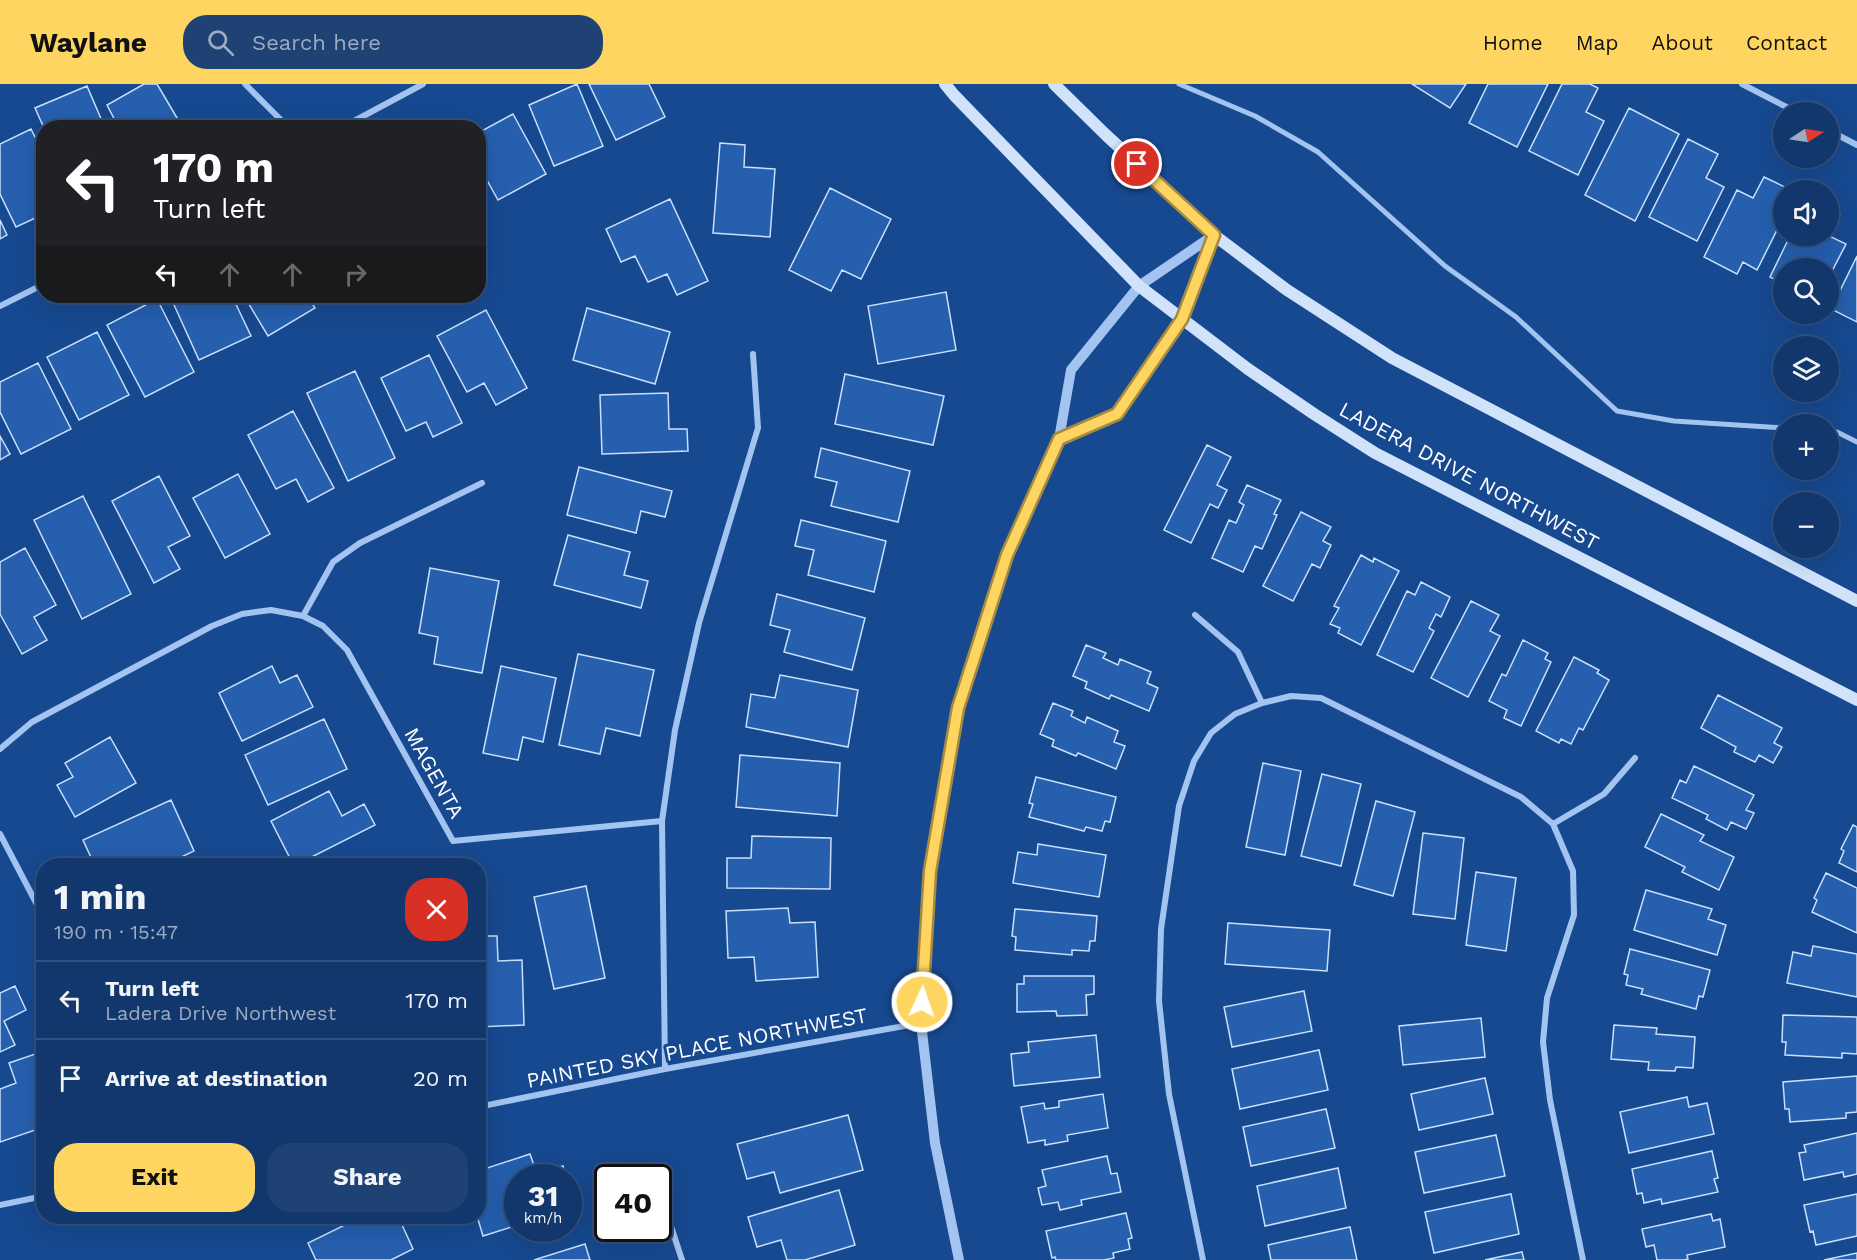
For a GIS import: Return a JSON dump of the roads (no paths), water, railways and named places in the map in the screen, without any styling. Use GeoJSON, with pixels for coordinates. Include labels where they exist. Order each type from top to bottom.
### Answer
{"type":"FeatureCollection","features":[{"type":"Feature","properties":{"kind":"main road","name":"LADERA DRIVE NORTHWEST"},"geometry":{"type":"LineString","coordinates":[[945,84],[1139,286],[1248,369],[1314,414],[1375,453],[1857,700]]}},
{"type":"Feature","properties":{"kind":"main road"},"geometry":{"type":"LineString","coordinates":[[1054,84],[1214,235],[1287,290],[1392,358],[1857,601]]}},
{"type":"Feature","properties":{"kind":"street"},"geometry":{"type":"LineString","coordinates":[[245,84],[281,120]]}},
{"type":"Feature","properties":{"kind":"street"},"geometry":{"type":"LineString","coordinates":[[356,120],[423,84]]}},
{"type":"Feature","properties":{"kind":"street"},"geometry":{"type":"LineString","coordinates":[[1179,84],[1255,116],[1318,152],[1445,266],[1516,316],[1617,411],[1674,421],[1773,427]]}},
{"type":"Feature","properties":{"kind":"street"},"geometry":{"type":"LineString","coordinates":[[1742,84],[1777,102]]}},
{"type":"Feature","properties":{"kind":"street"},"geometry":{"type":"LineString","coordinates":[[1839,136],[1857,145]]}},
{"type":"Feature","properties":{"kind":"street"},"geometry":{"type":"LineString","coordinates":[[959,1260],[935,1143],[921,1023],[930,871],[958,708],[1007,555],[1059,439],[1071,370],[1139,286],[1214,235]]}},
{"type":"Feature","properties":{"kind":"street"},"geometry":{"type":"LineString","coordinates":[[1059,439],[1117,414],[1182,319],[1214,235]]}},
{"type":"Feature","properties":{"kind":"street"},"geometry":{"type":"LineString","coordinates":[[0,306],[36,288]]}},
{"type":"Feature","properties":{"kind":"street"},"geometry":{"type":"LineString","coordinates":[[665,1069],[662,822],[675,730],[699,623],[758,428],[753,354]]}},
{"type":"Feature","properties":{"kind":"street"},"geometry":{"type":"LineString","coordinates":[[1839,433],[1857,442]]}},
{"type":"Feature","properties":{"kind":"street"},"geometry":{"type":"LineString","coordinates":[[0,749],[32,722],[212,626],[242,614],[272,610],[303,616],[333,562],[360,543],[482,483]]}},
{"type":"Feature","properties":{"kind":"street"},"geometry":{"type":"LineString","coordinates":[[1195,615],[1238,652],[1262,703]]}},
{"type":"Feature","properties":{"kind":"street","name":"MAGENTA"},"geometry":{"type":"LineString","coordinates":[[303,616],[323,626],[347,650],[453,841],[662,822]]}},
{"type":"Feature","properties":{"kind":"street"},"geometry":{"type":"LineString","coordinates":[[1203,1260],[1169,1094],[1159,1001],[1161,929],[1179,806],[1194,761],[1211,733],[1235,714],[1262,703],[1291,696],[1321,698],[1521,797],[1553,824],[1573,871],[1575,915],[1547,998],[1543,1042],[1550,1100],[1583,1260]]}},
{"type":"Feature","properties":{"kind":"street"},"geometry":{"type":"LineString","coordinates":[[1553,824],[1604,794],[1635,758]]}},
{"type":"Feature","properties":{"kind":"street"},"geometry":{"type":"LineString","coordinates":[[0,834],[36,903]]}},
{"type":"Feature","properties":{"kind":"street","name":"PAINTED SKY PLACE NORTHWEST"},"geometry":{"type":"LineString","coordinates":[[486,1105],[665,1069],[921,1023]]}},
{"type":"Feature","properties":{"kind":"street"},"geometry":{"type":"LineString","coordinates":[[0,1205],[36,1198]]}},
{"type":"Feature","properties":{"kind":"street"},"geometry":{"type":"LineString","coordinates":[[672,1229],[682,1260]]}}]}
